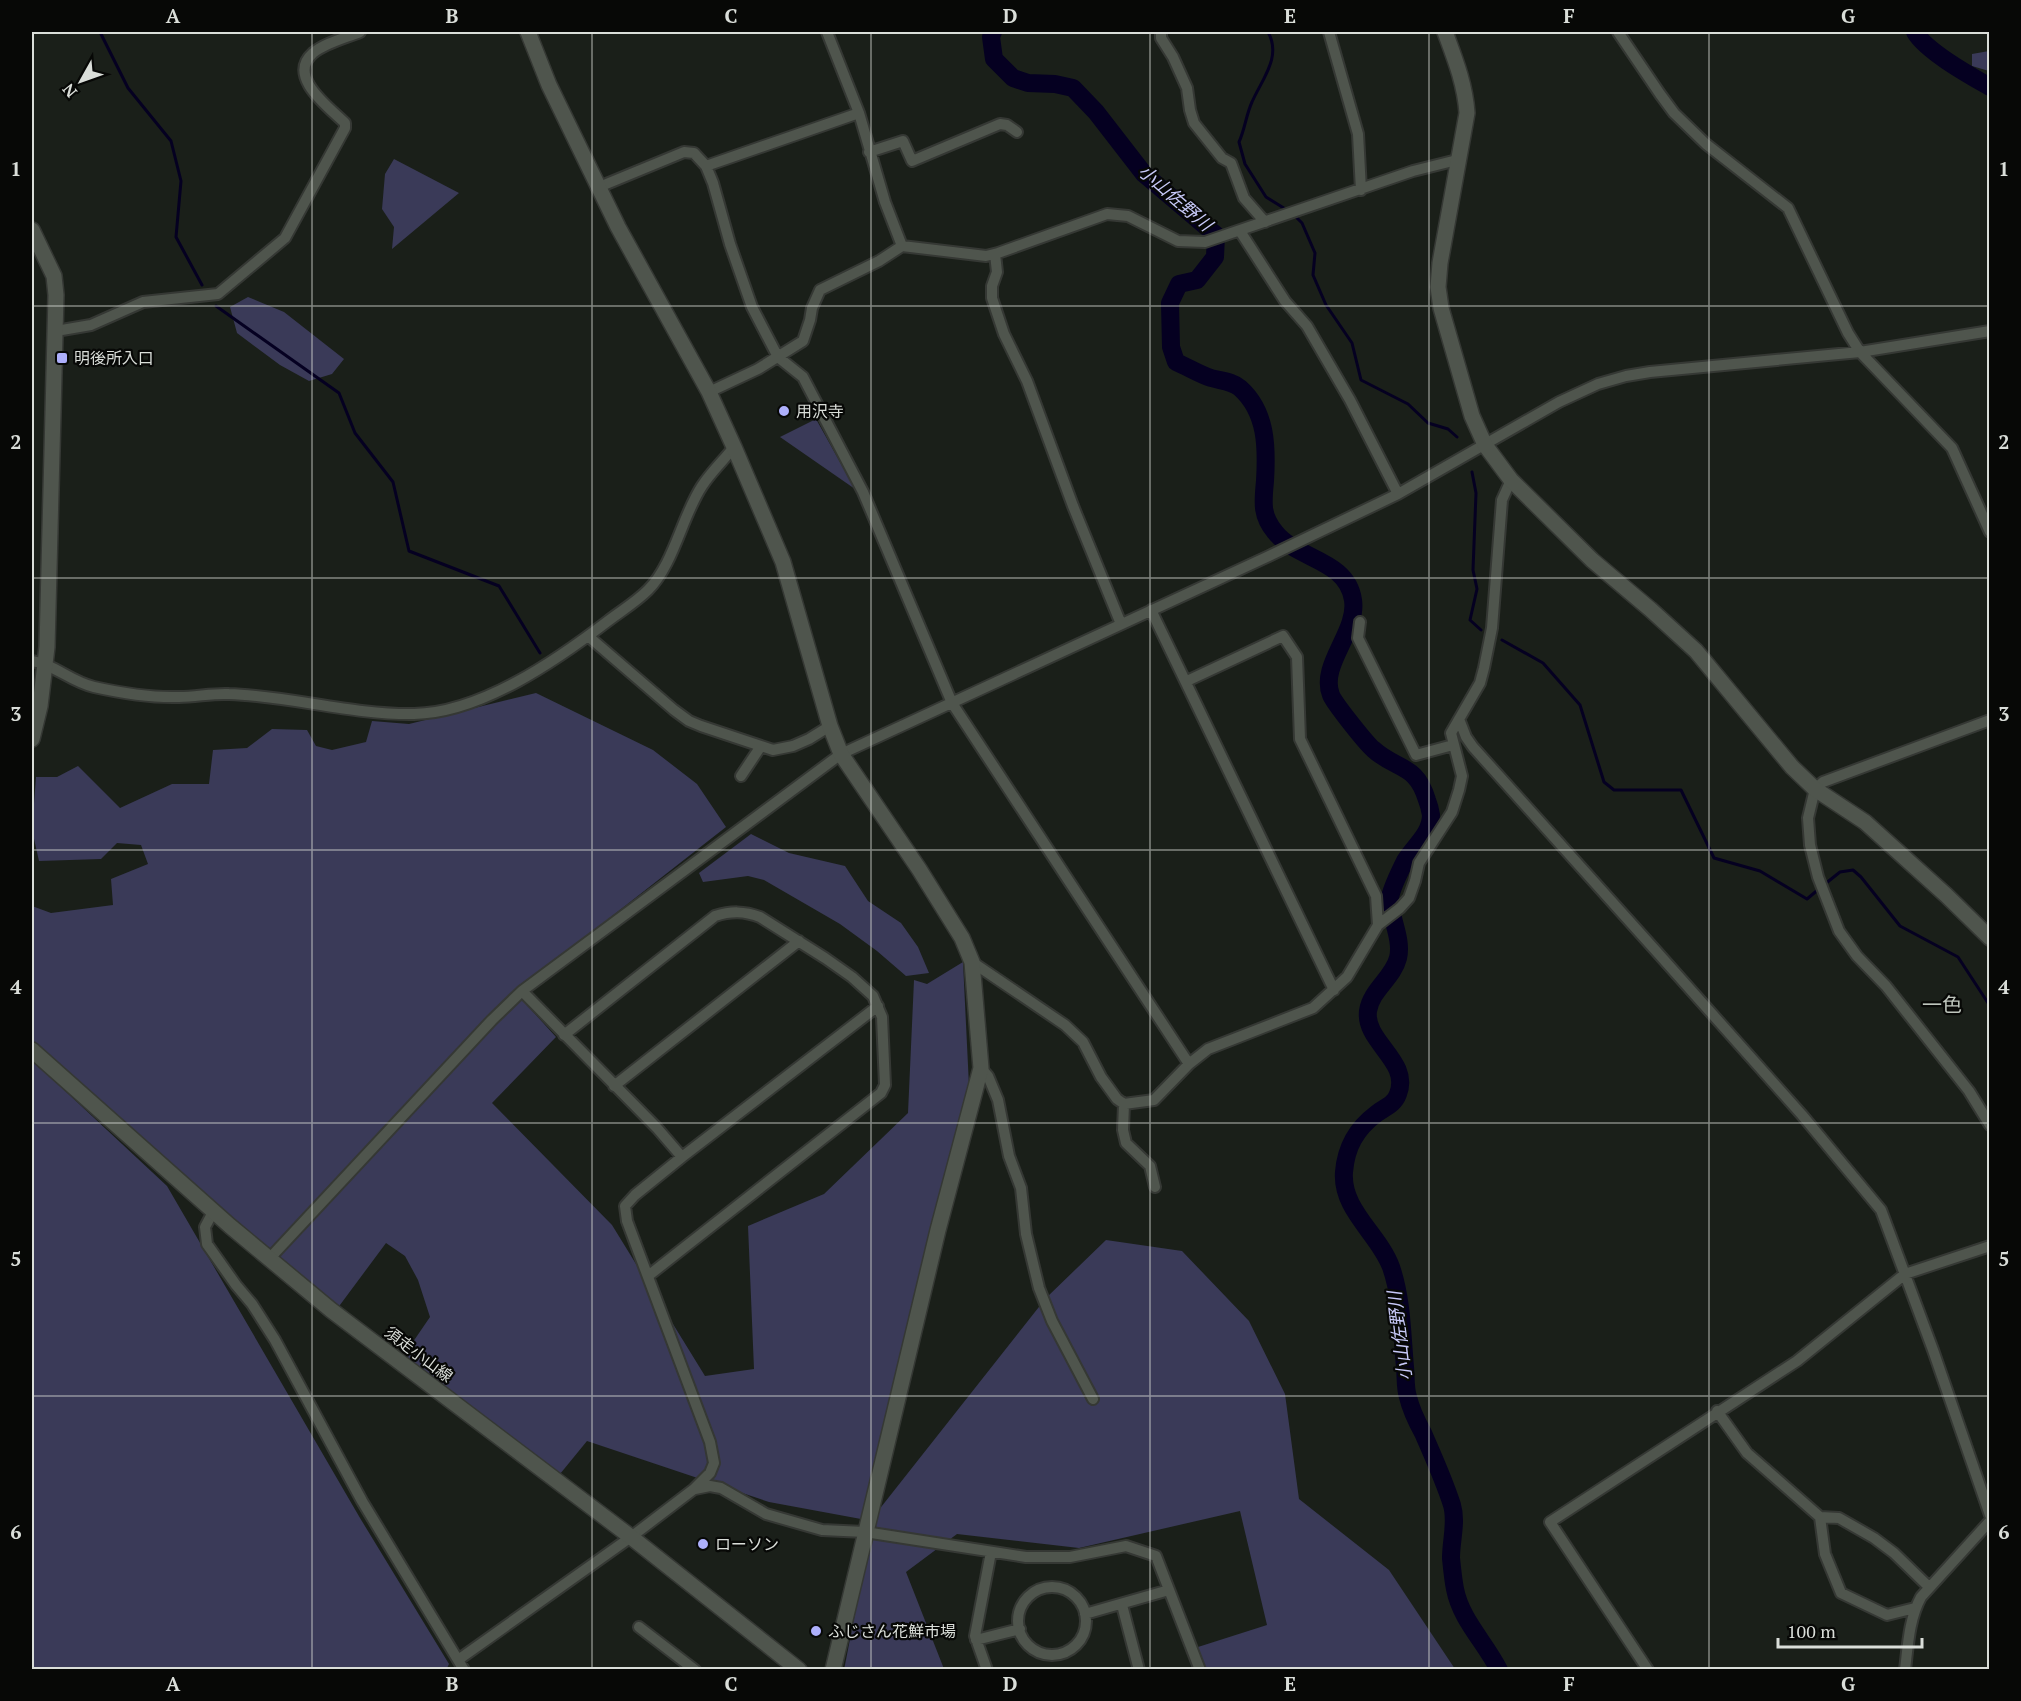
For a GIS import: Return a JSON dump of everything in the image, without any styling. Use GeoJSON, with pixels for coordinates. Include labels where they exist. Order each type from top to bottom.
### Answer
{"type":"FeatureCollection","features":[{"type":"Feature","properties":{"kind":"street"},"geometry":{"type":"LineString","coordinates":[[56,330],[91,325],[143,302],[218,294],[283,239],[295,222],[345,128],[345,123],[306,82],[307,62],[313,53],[360,32]]}},
{"type":"Feature","properties":{"kind":"street"},"geometry":{"type":"LineString","coordinates":[[528,32],[549,85],[618,227],[709,392],[734,447],[783,562],[830,726],[841,754],[955,924],[972,962],[981,1068],[938,1230],[833,1670]]}},
{"type":"Feature","properties":{"kind":"street"},"geometry":{"type":"LineString","coordinates":[[827,32],[859,113],[885,202],[902,246]]}},
{"type":"Feature","properties":{"kind":"street"},"geometry":{"type":"LineString","coordinates":[[1161,32],[1161,39],[1173,57],[1187,88],[1194,123],[1222,158],[1231,163],[1244,198],[1265,222]]}},
{"type":"Feature","properties":{"kind":"street"},"geometry":{"type":"LineString","coordinates":[[1329,32],[1358,134],[1361,190]]}},
{"type":"Feature","properties":{"kind":"street"},"geometry":{"type":"LineString","coordinates":[[1445,32],[1461,73],[1466,92],[1467,113],[1457,160],[1438,287],[1441,308],[1472,417],[1485,445],[1511,480],[1592,560],[1696,651],[1792,767],[1815,789],[1865,822],[1946,895],[1989,938]]}},
{"type":"Feature","properties":{"kind":"street"},"geometry":{"type":"LineString","coordinates":[[1618,32],[1653,86],[1674,113],[1706,144],[1788,208],[1848,333],[1860,352],[1952,448],[1989,532]]}},
{"type":"Feature","properties":{"kind":"street"},"geometry":{"type":"LineString","coordinates":[[706,166],[859,113]]}},
{"type":"Feature","properties":{"kind":"street"},"geometry":{"type":"LineString","coordinates":[[869,152],[903,141],[912,161],[1000,124],[1007,125],[1017,132]]}},
{"type":"Feature","properties":{"kind":"street"},"geometry":{"type":"LineString","coordinates":[[599,187],[684,152],[694,153],[706,166],[752,307],[778,357],[803,377],[863,492],[952,703],[1189,1064]]}},
{"type":"Feature","properties":{"kind":"street"},"geometry":{"type":"LineString","coordinates":[[709,392],[778,357],[803,341],[812,308],[820,290],[879,261],[902,246],[986,256],[1107,214],[1128,216],[1178,241],[1205,242],[1413,171],[1457,160]]}},
{"type":"Feature","properties":{"kind":"street"},"geometry":{"type":"LineString","coordinates":[[32,230],[54,276],[56,295],[47,647],[38,662],[40,705],[32,740]]}},
{"type":"Feature","properties":{"kind":"street"},"geometry":{"type":"LineString","coordinates":[[1235,233],[1284,301],[1307,326],[1350,400],[1398,494]]}},
{"type":"Feature","properties":{"kind":"street"},"geometry":{"type":"LineString","coordinates":[[995,254],[997,272],[992,286],[992,298],[1004,334],[1027,381],[1073,506],[1121,624]]}},
{"type":"Feature","properties":{"kind":"street"},"geometry":{"type":"LineString","coordinates":[[269,1259],[492,1020],[522,991],[841,754],[1398,494],[1559,402],[1598,384],[1626,376],[1860,352],[1989,330]]}},
{"type":"Feature","properties":{"kind":"street"},"geometry":{"type":"LineString","coordinates":[[38,662],[91,687],[140,695],[178,697],[229,694],[363,712],[414,714],[442,712],[492,693],[540,669],[649,589],[665,565],[702,486],[734,447]]}},
{"type":"Feature","properties":{"kind":"street"},"geometry":{"type":"LineString","coordinates":[[972,962],[1065,1025],[1083,1042],[1101,1077],[1117,1099],[1124,1104],[1154,1100],[1189,1064],[1208,1049],[1313,1008],[1334,990],[1347,977],[1381,923],[1400,908],[1408,898],[1419,863],[1452,812],[1461,776],[1451,733],[1480,683],[1484,668],[1494,608],[1502,500],[1511,480]]}},
{"type":"Feature","properties":{"kind":"street"},"geometry":{"type":"LineString","coordinates":[[1151,610],[1334,990]]}},
{"type":"Feature","properties":{"kind":"street"},"geometry":{"type":"LineString","coordinates":[[1360,622],[1358,638],[1416,755],[1453,745]]}},
{"type":"Feature","properties":{"kind":"street"},"geometry":{"type":"LineString","coordinates":[[588,636],[689,721],[773,750],[793,746],[830,726]]}},
{"type":"Feature","properties":{"kind":"street"},"geometry":{"type":"LineString","coordinates":[[1187,681],[1283,636],[1297,657],[1300,739],[1376,896],[1381,923]]}},
{"type":"Feature","properties":{"kind":"street"},"geometry":{"type":"LineString","coordinates":[[1459,719],[1473,747],[1802,1115],[1881,1210],[1989,1515]]}},
{"type":"Feature","properties":{"kind":"street"},"geometry":{"type":"LineString","coordinates":[[1989,720],[1823,782],[1815,789],[1808,818],[1810,845],[1818,877],[1839,931],[1969,1091],[1989,1125]]}},
{"type":"Feature","properties":{"kind":"street"},"geometry":{"type":"LineString","coordinates":[[741,776],[761,746]]}},
{"type":"Feature","properties":{"kind":"street"},"geometry":{"type":"LineString","coordinates":[[564,1035],[715,916],[728,912],[749,912],[760,917],[852,977],[873,996],[882,1017],[885,1085],[881,1093],[648,1276]]}},
{"type":"Feature","properties":{"kind":"street"},"geometry":{"type":"LineString","coordinates":[[614,1086],[799,941]]}},
{"type":"Feature","properties":{"kind":"street"},"geometry":{"type":"LineString","coordinates":[[522,991],[657,1128],[682,1157]]}},
{"type":"Feature","properties":{"kind":"street"},"geometry":{"type":"LineString","coordinates":[[458,1660],[631,1537],[694,1489],[710,1473],[714,1463],[713,1454],[627,1221],[625,1206],[634,1195],[682,1157],[878,1006]]}},
{"type":"Feature","properties":{"kind":"street","name":"須走小山線"},"geometry":{"type":"LineString","coordinates":[[32,1050],[213,1212],[331,1310],[631,1537],[799,1670]]}},
{"type":"Feature","properties":{"kind":"street"},"geometry":{"type":"LineString","coordinates":[[981,1068],[988,1076],[998,1100],[1008,1156],[1021,1188],[1026,1234],[1039,1288],[1052,1321],[1093,1399]]}},
{"type":"Feature","properties":{"kind":"street"},"geometry":{"type":"LineString","coordinates":[[1124,1104],[1123,1130],[1126,1143],[1150,1166],[1155,1187]]}},
{"type":"Feature","properties":{"kind":"street"},"geometry":{"type":"LineString","coordinates":[[213,1212],[205,1227],[207,1244],[252,1304],[275,1340],[362,1501],[464,1670]]}},
{"type":"Feature","properties":{"kind":"street"},"geometry":{"type":"LineString","coordinates":[[1648,1670],[1550,1522],[1797,1361],[1905,1274],[1989,1246]]}},
{"type":"Feature","properties":{"kind":"street"},"geometry":{"type":"LineString","coordinates":[[1718,1411],[1747,1452],[1820,1517],[1839,1518],[1874,1538],[1894,1553],[1929,1587]]}},
{"type":"Feature","properties":{"kind":"street"},"geometry":{"type":"LineString","coordinates":[[694,1489],[711,1486],[721,1488],[766,1514],[822,1530],[865,1532],[1026,1557],[1070,1557],[1126,1546],[1156,1556],[1200,1670]]}},
{"type":"Feature","properties":{"kind":"street"},"geometry":{"type":"LineString","coordinates":[[1820,1517],[1825,1554],[1841,1593],[1887,1615],[1915,1608]]}},
{"type":"Feature","properties":{"kind":"street"},"geometry":{"type":"LineString","coordinates":[[1905,1670],[1915,1608],[1921,1596],[1989,1521]]}},
{"type":"Feature","properties":{"kind":"street"},"geometry":{"type":"LineString","coordinates":[[987,1670],[975,1636],[991,1552]]}},
{"type":"Feature","properties":{"kind":"street"},"geometry":{"type":"LineString","coordinates":[[1044,1588],[1065,1589],[1075,1595],[1082,1604],[1086,1625],[1075,1646],[1066,1652],[1043,1653],[1033,1648],[1025,1640],[1020,1629],[1018,1619],[1021,1608],[1034,1592],[1044,1588]]}},
{"type":"Feature","properties":{"kind":"street"},"geometry":{"type":"LineString","coordinates":[[1085,1614],[1169,1590]]}},
{"type":"Feature","properties":{"kind":"street"},"geometry":{"type":"LineString","coordinates":[[1122,1605],[1139,1670]]}},
{"type":"Feature","properties":{"kind":"street"},"geometry":{"type":"LineString","coordinates":[[639,1626],[694,1670]]}},
{"type":"Feature","properties":{"kind":"street"},"geometry":{"type":"LineString","coordinates":[[976,1640],[1020,1629]]}},
{"type":"Feature","properties":{"kind":"shaded area"},"geometry":{"type":"Polygon","coordinates":[[[1989,51],[1989,71],[1972,66],[1972,54],[1989,51]]]}},
{"type":"Feature","properties":{"kind":"shaded area"},"geometry":{"type":"Polygon","coordinates":[[[394,159],[459,193],[392,249],[394,227],[382,209],[385,174],[394,159]]]}},
{"type":"Feature","properties":{"kind":"shaded area"},"geometry":{"type":"Polygon","coordinates":[[[248,297],[284,312],[344,359],[332,374],[309,381],[280,365],[237,333],[230,307],[248,297]]]}},
{"type":"Feature","properties":{"kind":"shaded area"},"geometry":{"type":"Polygon","coordinates":[[[816,419],[855,489],[780,437],[816,419]]]}},
{"type":"Feature","properties":{"kind":"shaded area"},"geometry":{"type":"Polygon","coordinates":[[[536,693],[653,750],[697,784],[726,827],[515,992],[556,1037],[492,1103],[612,1225],[705,1376],[754,1369],[748,1226],[824,1194],[908,1113],[914,980],[927,984],[963,962],[969,1086],[935,1278],[901,1381],[861,1519],[769,1502],[587,1441],[560,1474],[450,1398],[404,1355],[430,1317],[418,1280],[405,1256],[386,1243],[337,1309],[150,1149],[32,1040],[32,906],[51,913],[113,905],[111,879],[148,864],[141,845],[117,843],[101,859],[39,861],[32,830],[36,777],[57,777],[78,766],[120,808],[172,784],[209,784],[213,750],[247,748],[272,729],[307,730],[316,746],[332,750],[366,742],[372,721],[409,724],[536,693]]]}},
{"type":"Feature","properties":{"kind":"shaded area"},"geometry":{"type":"Polygon","coordinates":[[[751,834],[789,853],[845,866],[868,901],[901,923],[918,947],[929,973],[906,976],[840,924],[764,880],[748,876],[703,882],[699,873],[751,834]]]}},
{"type":"Feature","properties":{"kind":"shaded area"},"geometry":{"type":"Polygon","coordinates":[[[32,1060],[167,1186],[360,1518],[449,1664],[446,1670],[32,1669],[32,1060]]]}},
{"type":"Feature","properties":{"kind":"shaded area"},"geometry":{"type":"Polygon","coordinates":[[[1106,1240],[1182,1251],[1249,1321],[1285,1394],[1299,1499],[1389,1570],[1455,1669],[1206,1669],[1198,1647],[1267,1625],[1240,1511],[1079,1548],[957,1534],[906,1572],[944,1669],[844,1670],[874,1516],[1046,1298],[1106,1240]]]}},
{"type":"Feature","properties":{"kind":"waterway"},"geometry":{"type":"LineString","coordinates":[[100,32],[128,88],[171,141],[181,181],[176,237],[202,285]]}},
{"type":"Feature","properties":{"kind":"waterway","name":"小山佐野川"},"geometry":{"type":"LineString","coordinates":[[993,32],[991,37],[994,59],[1013,78],[1028,83],[1055,84],[1073,88],[1096,112],[1144,174],[1216,235],[1215,257],[1197,280],[1179,284],[1170,303],[1171,347],[1176,362],[1237,386],[1256,408],[1265,443],[1264,502],[1265,514],[1270,526],[1284,541],[1341,576],[1349,586],[1353,600],[1350,624],[1330,672],[1331,695],[1350,723],[1373,749],[1411,773],[1423,788],[1429,805],[1431,815],[1428,828],[1405,861],[1390,897],[1399,942],[1398,958],[1392,972],[1373,997],[1368,1011],[1373,1032],[1398,1071],[1400,1082],[1398,1094],[1392,1103],[1376,1114],[1353,1139],[1345,1163],[1345,1186],[1354,1210],[1385,1255],[1395,1279],[1407,1394],[1452,1505],[1454,1524],[1451,1558],[1455,1589],[1462,1611],[1499,1670]]}},
{"type":"Feature","properties":{"kind":"waterway"},"geometry":{"type":"LineString","coordinates":[[1268,32],[1272,41],[1272,59],[1250,107],[1239,142],[1245,164],[1266,197],[1287,210]]}},
{"type":"Feature","properties":{"kind":"waterway"},"geometry":{"type":"LineString","coordinates":[[1915,32],[1938,55],[1990,87]]}},
{"type":"Feature","properties":{"kind":"waterway"},"geometry":{"type":"LineString","coordinates":[[1295,216],[1302,223],[1315,253],[1313,275],[1326,305],[1352,343],[1361,380],[1408,404],[1428,423],[1448,429],[1457,437]]}},
{"type":"Feature","properties":{"kind":"waterway"},"geometry":{"type":"LineString","coordinates":[[216,306],[339,393],[355,433],[393,482],[409,551],[499,586],[540,653]]}},
{"type":"Feature","properties":{"kind":"waterway"},"geometry":{"type":"LineString","coordinates":[[1472,472],[1476,493],[1473,570],[1477,589],[1470,620],[1481,630]]}},
{"type":"Feature","properties":{"kind":"waterway"},"geometry":{"type":"LineString","coordinates":[[1502,640],[1543,663],[1580,705],[1604,782],[1614,790],[1681,790],[1714,858],[1760,871],[1807,899],[1820,888]]}},
{"type":"Feature","properties":{"kind":"waterway"},"geometry":{"type":"LineString","coordinates":[[1825,884],[1840,872],[1853,870],[1900,926],[1958,957],[1990,1006]]}},
{"type":"Feature","properties":{"kind":"place","name":"明後所入口"},"geometry":{"type":"Point","coordinates":[62,358]}},
{"type":"Feature","properties":{"kind":"place","name":"用沢寺"},"geometry":{"type":"Point","coordinates":[784,411]}},
{"type":"Feature","properties":{"kind":"place","name":"ローソン"},"geometry":{"type":"Point","coordinates":[703,1544]}},
{"type":"Feature","properties":{"kind":"place","name":"ふじさん花鮮市場"},"geometry":{"type":"Point","coordinates":[816,1631]}},
{"type":"Feature","properties":{"kind":"district","name":"一色"},"geometry":{"type":"Point","coordinates":[1942,1005]}}]}
